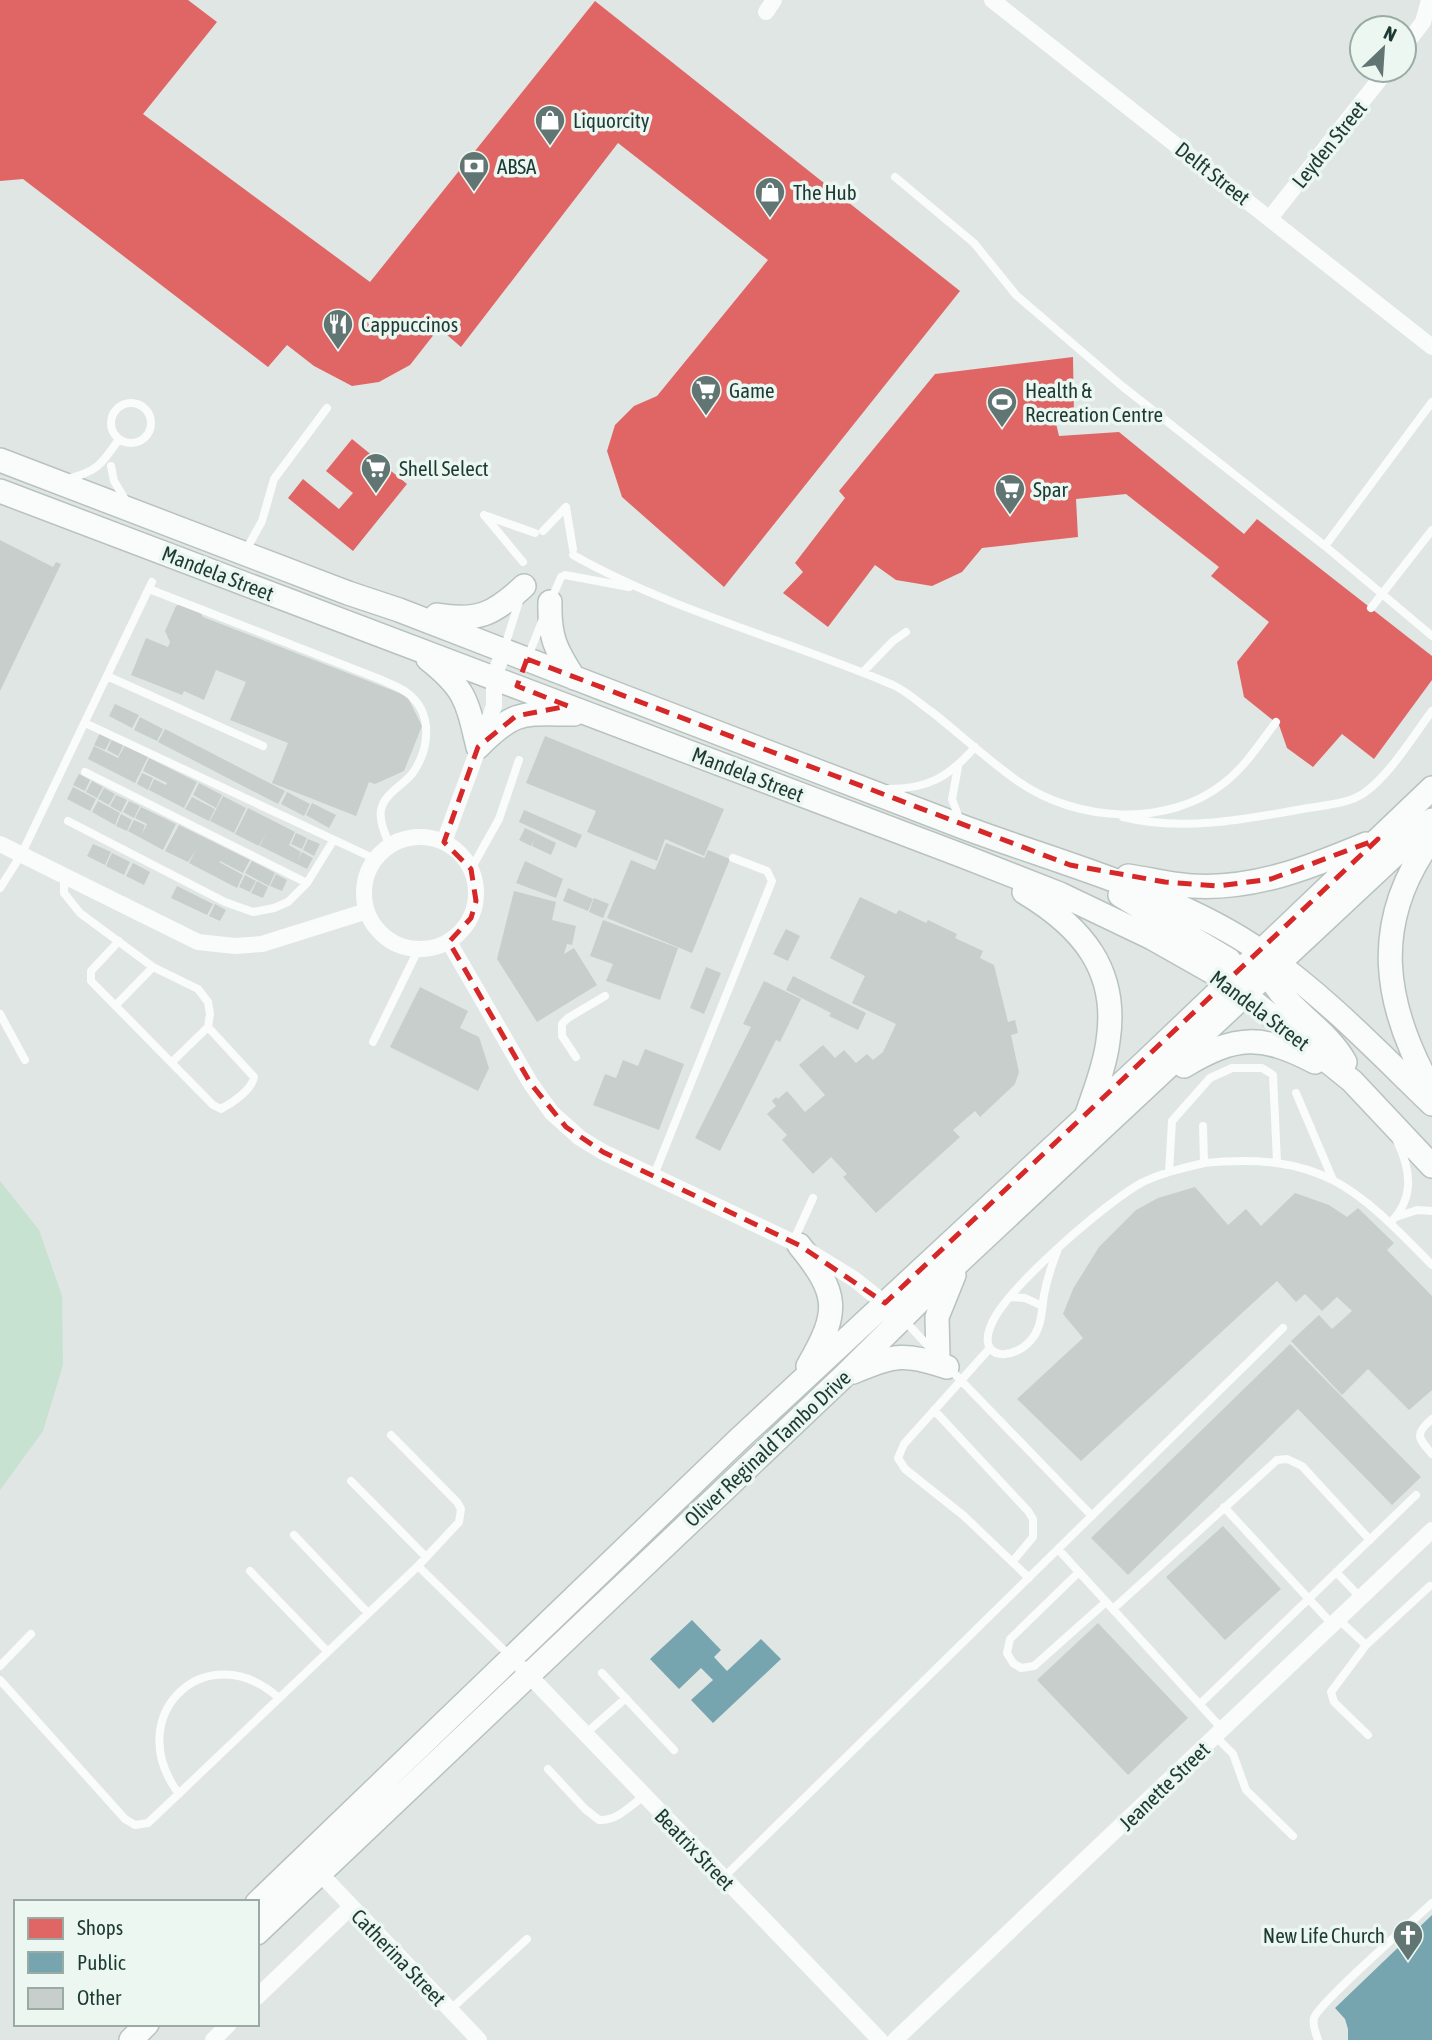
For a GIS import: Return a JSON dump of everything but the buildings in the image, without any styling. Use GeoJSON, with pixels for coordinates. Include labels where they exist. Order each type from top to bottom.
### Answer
{"type":"FeatureCollection","features":[{"type":"Feature","properties":{"kind":"main road","name":"Mandela Street"},"geometry":{"type":"LineString","coordinates":[[0,460],[1182,908],[1270,963],[1368,1042],[1432,1104]]}},
{"type":"Feature","properties":{"kind":"main road","name":"Mandela Street"},"geometry":{"type":"LineString","coordinates":[[0,492],[494,677],[1060,894],[1238,983],[1352,1081],[1432,1166]]}},
{"type":"Feature","properties":{"kind":"main road"},"geometry":{"type":"LineString","coordinates":[[399,610],[450,618],[476,618],[505,604],[525,582]]}},
{"type":"Feature","properties":{"kind":"main road"},"geometry":{"type":"LineString","coordinates":[[550,602],[552,639],[574,678]]}},
{"type":"Feature","properties":{"kind":"main road"},"geometry":{"type":"LineString","coordinates":[[414,647],[460,688],[469,709],[478,747]]}},
{"type":"Feature","properties":{"kind":"main road"},"geometry":{"type":"LineString","coordinates":[[478,747],[516,716],[588,714]]}},
{"type":"Feature","properties":{"kind":"main road"},"geometry":{"type":"LineString","coordinates":[[1270,963],[1378,839],[1432,788]]}},
{"type":"Feature","properties":{"kind":"main road"},"geometry":{"type":"LineString","coordinates":[[1270,963],[1432,820]]}},
{"type":"Feature","properties":{"kind":"main road"},"geometry":{"type":"LineString","coordinates":[[1432,838],[1419,856],[1402,891],[1391,940],[1390,964],[1393,995],[1402,1030],[1432,1091]]}},
{"type":"Feature","properties":{"kind":"main road"},"geometry":{"type":"LineString","coordinates":[[1070,865],[1192,886],[1218,886],[1271,879],[1378,839]]}},
{"type":"Feature","properties":{"kind":"main road"},"geometry":{"type":"LineString","coordinates":[[963,856],[1048,906],[1065,919],[1089,948],[1105,979],[1111,1006],[1108,1042],[1086,1117]]}},
{"type":"Feature","properties":{"kind":"main road"},"geometry":{"type":"LineString","coordinates":[[1070,865],[1229,960],[1238,983]]}},
{"type":"Feature","properties":{"kind":"main road"},"geometry":{"type":"LineString","coordinates":[[1270,963],[1282,995],[1342,1058],[1352,1081]]}},
{"type":"Feature","properties":{"kind":"main road","name":"Oliver Reginald Tambo Drive"},"geometry":{"type":"LineString","coordinates":[[259,1931],[312,1866],[511,1657],[795,1387],[1086,1117],[1238,983],[1270,963]]}},
{"type":"Feature","properties":{"kind":"main road","name":"Oliver Reginald Tambo Drive"},"geometry":{"type":"LineString","coordinates":[[259,1902],[312,1866],[401,1799],[528,1674],[845,1375],[961,1260],[1151,1085],[1238,983]]}},
{"type":"Feature","properties":{"kind":"main road"},"geometry":{"type":"LineString","coordinates":[[1151,1085],[1214,1049],[1253,1041],[1293,1051],[1352,1081]]}},
{"type":"Feature","properties":{"kind":"main road"},"geometry":{"type":"LineString","coordinates":[[795,1387],[827,1332],[832,1310],[824,1280],[796,1243]]}},
{"type":"Feature","properties":{"kind":"main road"},"geometry":{"type":"LineString","coordinates":[[949,1368],[937,1317],[961,1260]]}},
{"type":"Feature","properties":{"kind":"main road"},"geometry":{"type":"LineString","coordinates":[[845,1375],[899,1356],[914,1357],[949,1368]]}},
{"type":"Feature","properties":{"kind":"main road"},"geometry":{"type":"LineString","coordinates":[[131,2040],[145,2026]]}},
{"type":"Feature","properties":{"kind":"street","name":"Delft Street"},"geometry":{"type":"LineString","coordinates":[[992,0],[1432,347]]}},
{"type":"Feature","properties":{"kind":"street"},"geometry":{"type":"LineString","coordinates":[[1418,29],[1423,22],[1429,0]]}},
{"type":"Feature","properties":{"kind":"street","name":"Leyden Street"},"geometry":{"type":"LineString","coordinates":[[1270,218],[1376,84]]}},
{"type":"Feature","properties":{"kind":"street"},"geometry":{"type":"LineString","coordinates":[[444,842],[494,706],[494,677],[504,650]]}},
{"type":"Feature","properties":{"kind":"street"},"geometry":{"type":"LineString","coordinates":[[494,706],[517,686],[527,659]]}},
{"type":"Feature","properties":{"kind":"street"},"geometry":{"type":"LineString","coordinates":[[412,838],[444,842],[459,853],[471,869],[476,885],[476,901],[466,925],[449,942],[430,948],[410,948],[392,941],[376,929],[367,911],[365,884],[375,859],[390,846],[412,838]]}},
{"type":"Feature","properties":{"kind":"street"},"geometry":{"type":"LineString","coordinates":[[0,844],[182,936],[214,945],[262,944],[367,911]]}},
{"type":"Feature","properties":{"kind":"street"},"geometry":{"type":"LineString","coordinates":[[449,942],[531,1084],[552,1113],[580,1138],[796,1243],[840,1269],[903,1319]]}},
{"type":"Feature","properties":{"kind":"street","name":"Jeanette Street"},"geometry":{"type":"LineString","coordinates":[[895,2040],[1432,1530]]}},
{"type":"Feature","properties":{"kind":"street","name":"Beatrix Street"},"geometry":{"type":"LineString","coordinates":[[511,1657],[880,2040]]}},
{"type":"Feature","properties":{"kind":"street","name":"Catherina Street"},"geometry":{"type":"LineString","coordinates":[[312,1866],[479,2040]]}},
{"type":"Feature","properties":{"kind":"street"},"geometry":{"type":"LineString","coordinates":[[259,1995],[351,1907]]}},
{"type":"Feature","properties":{"kind":"street"},"geometry":{"type":"LineString","coordinates":[[213,2040],[227,2026]]}},
{"type":"Feature","properties":{"kind":"lane"},"geometry":{"type":"LineString","coordinates":[[895,177],[974,243],[1016,295],[1083,353],[1325,546],[1432,636]]}},
{"type":"Feature","properties":{"kind":"lane"},"geometry":{"type":"LineString","coordinates":[[130,402],[143,407],[151,418],[149,432],[143,439],[132,443],[119,439],[112,427],[113,413],[123,404],[130,402]]}},
{"type":"Feature","properties":{"kind":"lane"},"geometry":{"type":"LineString","coordinates":[[1325,546],[1432,402]]}},
{"type":"Feature","properties":{"kind":"lane"},"geometry":{"type":"LineString","coordinates":[[245,553],[262,522],[275,479],[327,408]]}},
{"type":"Feature","properties":{"kind":"lane"},"geometry":{"type":"LineString","coordinates":[[57,481],[91,473],[119,439]]}},
{"type":"Feature","properties":{"kind":"lane"},"geometry":{"type":"LineString","coordinates":[[111,466],[121,495],[134,510]]}},
{"type":"Feature","properties":{"kind":"lane"},"geometry":{"type":"LineString","coordinates":[[523,562],[484,515],[539,532],[566,507],[573,552],[639,589],[902,689],[1020,783],[1044,795],[1078,808],[1155,823],[1194,823],[1253,817],[1354,799],[1370,788],[1432,711]]}},
{"type":"Feature","properties":{"kind":"lane"},"geometry":{"type":"LineString","coordinates":[[1371,608],[1432,530]]}},
{"type":"Feature","properties":{"kind":"lane"},"geometry":{"type":"LineString","coordinates":[[527,659],[563,576],[639,589]]}},
{"type":"Feature","properties":{"kind":"lane"},"geometry":{"type":"LineString","coordinates":[[504,650],[525,582]]}},
{"type":"Feature","properties":{"kind":"lane"},"geometry":{"type":"LineString","coordinates":[[0,888],[21,855],[151,585],[382,680],[414,699],[424,715],[428,732],[410,776],[386,799],[381,809],[381,820],[390,846]]}},
{"type":"Feature","properties":{"kind":"lane"},"geometry":{"type":"LineString","coordinates":[[863,672],[892,641],[906,632]]}},
{"type":"Feature","properties":{"kind":"lane"},"geometry":{"type":"LineString","coordinates":[[107,677],[263,746]]}},
{"type":"Feature","properties":{"kind":"lane"},"geometry":{"type":"LineString","coordinates":[[1110,814],[1166,809],[1205,796],[1236,772],[1276,722]]}},
{"type":"Feature","properties":{"kind":"lane"},"geometry":{"type":"LineString","coordinates":[[85,723],[375,859]]}},
{"type":"Feature","properties":{"kind":"lane"},"geometry":{"type":"LineString","coordinates":[[865,789],[916,787],[938,779],[958,767],[975,747]]}},
{"type":"Feature","properties":{"kind":"lane"},"geometry":{"type":"LineString","coordinates":[[471,869],[499,819],[519,760]]}},
{"type":"Feature","properties":{"kind":"lane"},"geometry":{"type":"LineString","coordinates":[[958,767],[952,799],[956,816],[966,828]]}},
{"type":"Feature","properties":{"kind":"lane"},"geometry":{"type":"LineString","coordinates":[[85,772],[307,883]]}},
{"type":"Feature","properties":{"kind":"lane"},"geometry":{"type":"LineString","coordinates":[[68,821],[225,902],[253,912],[288,902],[307,883],[333,841]]}},
{"type":"Feature","properties":{"kind":"lane"},"geometry":{"type":"LineString","coordinates":[[654,1175],[772,881],[767,871],[733,858]]}},
{"type":"Feature","properties":{"kind":"lane"},"geometry":{"type":"LineString","coordinates":[[64,877],[63,889],[80,912],[153,967],[203,993],[210,1009],[208,1027],[172,1062]]}},
{"type":"Feature","properties":{"kind":"lane"},"geometry":{"type":"LineString","coordinates":[[120,941],[90,975],[92,982],[218,1108],[228,1105],[245,1091],[253,1082],[253,1074],[208,1027]]}},
{"type":"Feature","properties":{"kind":"lane"},"geometry":{"type":"LineString","coordinates":[[373,1042],[419,948]]}},
{"type":"Feature","properties":{"kind":"lane"},"geometry":{"type":"LineString","coordinates":[[116,1006],[153,967]]}},
{"type":"Feature","properties":{"kind":"lane"},"geometry":{"type":"LineString","coordinates":[[576,1057],[562,1036],[562,1024],[605,996]]}},
{"type":"Feature","properties":{"kind":"lane"},"geometry":{"type":"LineString","coordinates":[[0,1014],[25,1060]]}},
{"type":"Feature","properties":{"kind":"lane"},"geometry":{"type":"LineString","coordinates":[[1169,1172],[1170,1128],[1174,1118],[1210,1078],[1232,1068],[1262,1068],[1273,1075],[1277,1162]]}},
{"type":"Feature","properties":{"kind":"lane"},"geometry":{"type":"LineString","coordinates":[[1296,1093],[1334,1180]]}},
{"type":"Feature","properties":{"kind":"lane"},"geometry":{"type":"LineString","coordinates":[[1385,1116],[1409,1170],[1408,1189],[1393,1220]]}},
{"type":"Feature","properties":{"kind":"lane"},"geometry":{"type":"LineString","coordinates":[[1203,1126],[1204,1163]]}},
{"type":"Feature","properties":{"kind":"lane"},"geometry":{"type":"LineString","coordinates":[[990,1348],[987,1338],[991,1323],[1010,1297],[1058,1248],[1125,1193],[1169,1172],[1204,1163],[1247,1160],[1277,1162],[1312,1170],[1334,1180],[1393,1220],[1432,1265]]}},
{"type":"Feature","properties":{"kind":"lane"},"geometry":{"type":"LineString","coordinates":[[796,1243],[813,1198]]}},
{"type":"Feature","properties":{"kind":"lane"},"geometry":{"type":"LineString","coordinates":[[1393,1220],[1417,1210],[1432,1211]]}},
{"type":"Feature","properties":{"kind":"lane"},"geometry":{"type":"LineString","coordinates":[[1029,1578],[964,1516],[900,1464],[899,1452],[934,1410],[949,1368],[990,1348],[1006,1354],[1019,1351],[1036,1334],[1046,1285],[1058,1248]]}},
{"type":"Feature","properties":{"kind":"lane"},"geometry":{"type":"LineString","coordinates":[[1010,1297],[1025,1298],[1042,1306]]}},
{"type":"Feature","properties":{"kind":"lane"},"geometry":{"type":"LineString","coordinates":[[903,1319],[1092,1516]]}},
{"type":"Feature","properties":{"kind":"lane"},"geometry":{"type":"LineString","coordinates":[[723,1878],[1283,1328]]}},
{"type":"Feature","properties":{"kind":"lane"},"geometry":{"type":"LineString","coordinates":[[934,1410],[1033,1519],[1033,1537],[1013,1561]]}},
{"type":"Feature","properties":{"kind":"lane"},"geometry":{"type":"LineString","coordinates":[[1432,1419],[1421,1428],[1419,1434],[1421,1442],[1432,1454]]}},
{"type":"Feature","properties":{"kind":"lane"},"geometry":{"type":"LineString","coordinates":[[0,1680],[132,1824],[140,1826],[148,1823],[418,1566],[459,1522],[461,1510],[457,1502],[391,1436]]}},
{"type":"Feature","properties":{"kind":"lane"},"geometry":{"type":"LineString","coordinates":[[1113,1609],[1277,1460],[1287,1459],[1302,1466],[1370,1540]]}},
{"type":"Feature","properties":{"kind":"lane"},"geometry":{"type":"LineString","coordinates":[[351,1481],[426,1557]]}},
{"type":"Feature","properties":{"kind":"lane"},"geometry":{"type":"LineString","coordinates":[[1200,1704],[1416,1496]]}},
{"type":"Feature","properties":{"kind":"lane"},"geometry":{"type":"LineString","coordinates":[[1224,1507],[1309,1599],[1366,1645]]}},
{"type":"Feature","properties":{"kind":"lane"},"geometry":{"type":"LineString","coordinates":[[294,1535],[368,1613]]}},
{"type":"Feature","properties":{"kind":"lane"},"geometry":{"type":"LineString","coordinates":[[1058,1549],[1200,1704],[1233,1754],[1245,1790],[1293,1836]]}},
{"type":"Feature","properties":{"kind":"lane"},"geometry":{"type":"LineString","coordinates":[[418,1566],[511,1657]]}},
{"type":"Feature","properties":{"kind":"lane"},"geometry":{"type":"LineString","coordinates":[[250,1571],[327,1651]]}},
{"type":"Feature","properties":{"kind":"lane"},"geometry":{"type":"LineString","coordinates":[[1079,1572],[1010,1639],[1007,1653],[1013,1663],[1021,1668],[1034,1666],[1106,1602]]}},
{"type":"Feature","properties":{"kind":"lane"},"geometry":{"type":"LineString","coordinates":[[1336,1572],[1360,1597]]}},
{"type":"Feature","properties":{"kind":"lane"},"geometry":{"type":"LineString","coordinates":[[1368,1735],[1334,1702],[1331,1692],[1366,1645],[1430,1586]]}},
{"type":"Feature","properties":{"kind":"lane"},"geometry":{"type":"LineString","coordinates":[[0,1666],[31,1634]]}},
{"type":"Feature","properties":{"kind":"lane"},"geometry":{"type":"LineString","coordinates":[[602,1673],[674,1750]]}},
{"type":"Feature","properties":{"kind":"lane"},"geometry":{"type":"LineString","coordinates":[[179,1794],[166,1773],[160,1735],[163,1713],[183,1688],[206,1678],[232,1675],[260,1684],[279,1698]]}},
{"type":"Feature","properties":{"kind":"lane"},"geometry":{"type":"LineString","coordinates":[[584,1735],[626,1698]]}},
{"type":"Feature","properties":{"kind":"lane"},"geometry":{"type":"LineString","coordinates":[[548,1769],[585,1809],[599,1820],[619,1815],[644,1796]]}},
{"type":"Feature","properties":{"kind":"lane"},"geometry":{"type":"LineString","coordinates":[[1318,2040],[1315,2016],[1432,1903]]}},
{"type":"Feature","properties":{"kind":"lane"},"geometry":{"type":"LineString","coordinates":[[450,2010],[527,1939]]}},
{"type":"Feature","properties":{"kind":"highlighted area"},"geometry":{"type":"Polygon","coordinates":[[[527,659],[1070,865],[1165,882],[1218,886],[1271,879],[1378,839],[885,1303],[799,1245],[603,1152],[566,1127],[531,1084],[449,942],[471,918],[476,901],[471,869],[444,842],[478,747],[516,716],[568,706],[517,686],[527,659]]]}},
{"type":"Feature","properties":{"kind":"green space"},"geometry":{"type":"Polygon","coordinates":[[[0,1181],[39,1230],[62,1296],[63,1365],[43,1431],[0,1490],[0,1181]]]}},
{"type":"Feature","properties":{"kind":"place","name":"Liquorcity"},"geometry":{"type":"Point","coordinates":[550,147]}},
{"type":"Feature","properties":{"kind":"place","name":"ABSA"},"geometry":{"type":"Point","coordinates":[474,193]}},
{"type":"Feature","properties":{"kind":"place","name":"The Hub"},"geometry":{"type":"Point","coordinates":[770,219]}},
{"type":"Feature","properties":{"kind":"place","name":"Cappuccinos"},"geometry":{"type":"Point","coordinates":[338,351]}},
{"type":"Feature","properties":{"kind":"place","name":"Game"},"geometry":{"type":"Point","coordinates":[706,417]}},
{"type":"Feature","properties":{"kind":"place","name":"Health & Recreation Centre"},"geometry":{"type":"Point","coordinates":[1002,429]}},
{"type":"Feature","properties":{"kind":"place","name":"Shell Select"},"geometry":{"type":"Point","coordinates":[376,495]}},
{"type":"Feature","properties":{"kind":"place","name":"Spar"},"geometry":{"type":"Point","coordinates":[1010,516]}},
{"type":"Feature","properties":{"kind":"place","name":"New Life Church"},"geometry":{"type":"Point","coordinates":[1408,1962]}}]}
